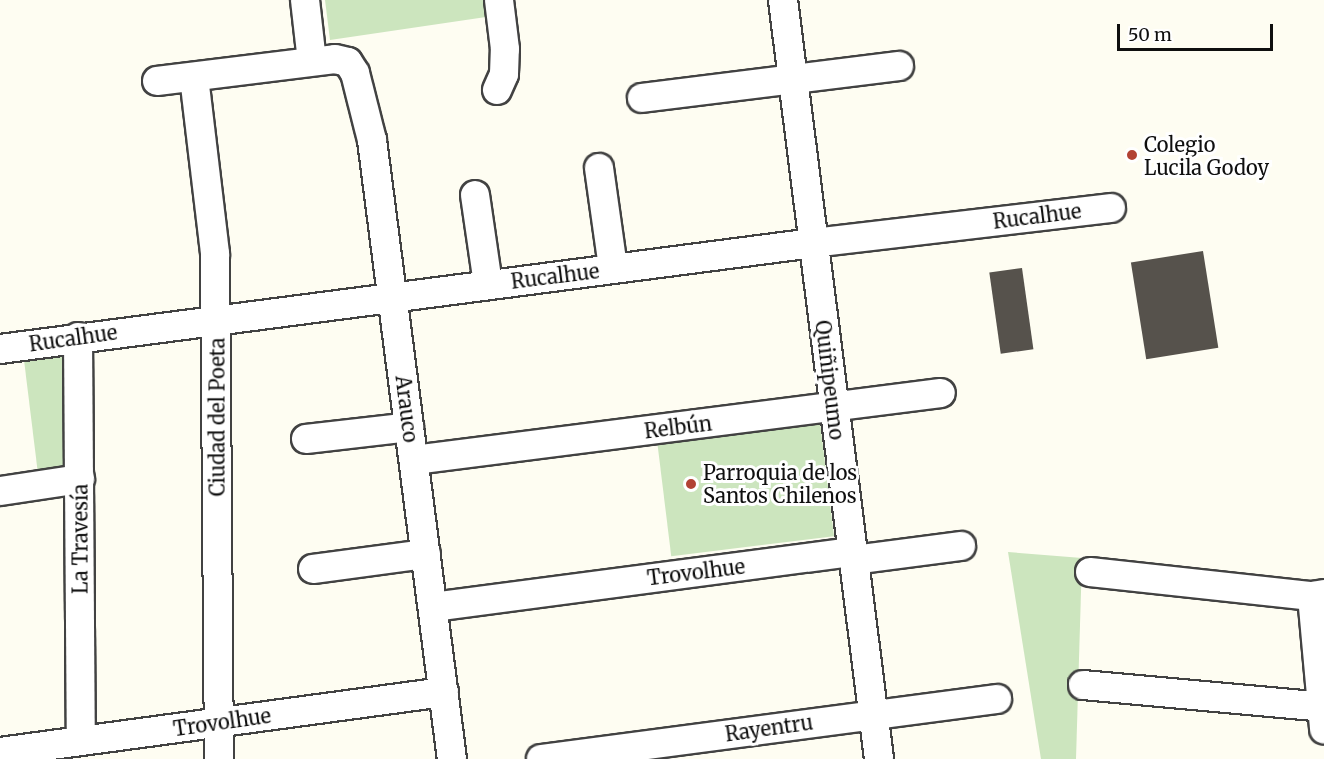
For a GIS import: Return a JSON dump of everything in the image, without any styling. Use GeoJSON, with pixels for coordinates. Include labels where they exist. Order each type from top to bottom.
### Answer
{"type":"FeatureCollection","features":[{"type":"Feature","properties":{"kind":"street"},"geometry":{"type":"LineString","coordinates":[[157,81],[312,61],[304,0]]}},
{"type":"Feature","properties":{"kind":"street"},"geometry":{"type":"LineString","coordinates":[[497,90],[504,74],[505,49],[499,0]]}},
{"type":"Feature","properties":{"kind":"street","name":"Quiñipeumo"},"geometry":{"type":"LineString","coordinates":[[783,0],[879,759]]}},
{"type":"Feature","properties":{"kind":"street","name":"Arauco"},"geometry":{"type":"LineString","coordinates":[[312,61],[335,58],[348,62],[355,73],[372,140],[453,759]]}},
{"type":"Feature","properties":{"kind":"street"},"geometry":{"type":"LineString","coordinates":[[642,98],[899,66]]}},
{"type":"Feature","properties":{"kind":"street","name":"Ciudad del Poeta"},"geometry":{"type":"LineString","coordinates":[[194,77],[214,236],[217,320],[216,723],[219,759]]}},
{"type":"Feature","properties":{"kind":"street"},"geometry":{"type":"LineString","coordinates":[[599,168],[613,268]]}},
{"type":"Feature","properties":{"kind":"street"},"geometry":{"type":"LineString","coordinates":[[475,195],[488,284]]}},
{"type":"Feature","properties":{"kind":"street","name":"Rucalhue"},"geometry":{"type":"LineString","coordinates":[[0,349],[613,268],[1111,208]]}},
{"type":"Feature","properties":{"kind":"street","name":"La Travesía"},"geometry":{"type":"LineString","coordinates":[[78,337],[80,479],[96,746]]}},
{"type":"Feature","properties":{"kind":"street","name":"Relbún"},"geometry":{"type":"LineString","coordinates":[[414,460],[941,393]]}},
{"type":"Feature","properties":{"kind":"street"},"geometry":{"type":"LineString","coordinates":[[306,439],[410,427]]}},
{"type":"Feature","properties":{"kind":"street"},"geometry":{"type":"LineString","coordinates":[[0,491],[80,479]]}},
{"type":"Feature","properties":{"kind":"street","name":"Trovolhue"},"geometry":{"type":"LineString","coordinates":[[433,607],[853,556],[961,546]]}},
{"type":"Feature","properties":{"kind":"street"},"geometry":{"type":"LineString","coordinates":[[314,569],[426,554]]}},
{"type":"Feature","properties":{"kind":"street"},"geometry":{"type":"LineString","coordinates":[[1083,685],[1323,714],[1320,596],[1090,572]]}},
{"type":"Feature","properties":{"kind":"street","name":"Trovolhue"},"geometry":{"type":"LineString","coordinates":[[0,752],[96,746],[216,723],[444,693]]}},
{"type":"Feature","properties":{"kind":"street","name":"Rayentru"},"geometry":{"type":"LineString","coordinates":[[541,759],[997,699]]}},
{"type":"Feature","properties":{"kind":"green space"},"geometry":{"type":"Polygon","coordinates":[[[325,0],[484,0],[486,17],[330,40],[325,0]]]}},
{"type":"Feature","properties":{"kind":"green space"},"geometry":{"type":"Polygon","coordinates":[[[71,354],[70,470],[38,474],[24,360],[71,354]]]}},
{"type":"Feature","properties":{"kind":"green space"},"geometry":{"type":"Polygon","coordinates":[[[820,422],[834,536],[671,556],[657,442],[820,422]]]}},
{"type":"Feature","properties":{"kind":"green space"},"geometry":{"type":"Polygon","coordinates":[[[1008,552],[1082,558],[1076,759],[1041,759],[1008,552]]]}},
{"type":"Feature","properties":{"kind":"building"},"geometry":{"type":"Polygon","coordinates":[[[1203,251],[1218,348],[1146,359],[1131,262],[1203,251]]]}},
{"type":"Feature","properties":{"kind":"building"},"geometry":{"type":"Polygon","coordinates":[[[1022,268],[1033,349],[1001,354],[989,273],[1022,268]]]}},
{"type":"Feature","properties":{"kind":"place","name":"Colegio Lucila Godoy"},"geometry":{"type":"Point","coordinates":[1132,155]}},
{"type":"Feature","properties":{"kind":"place","name":"Parroquia de los Santos Chilenos"},"geometry":{"type":"Point","coordinates":[691,484]}}]}
